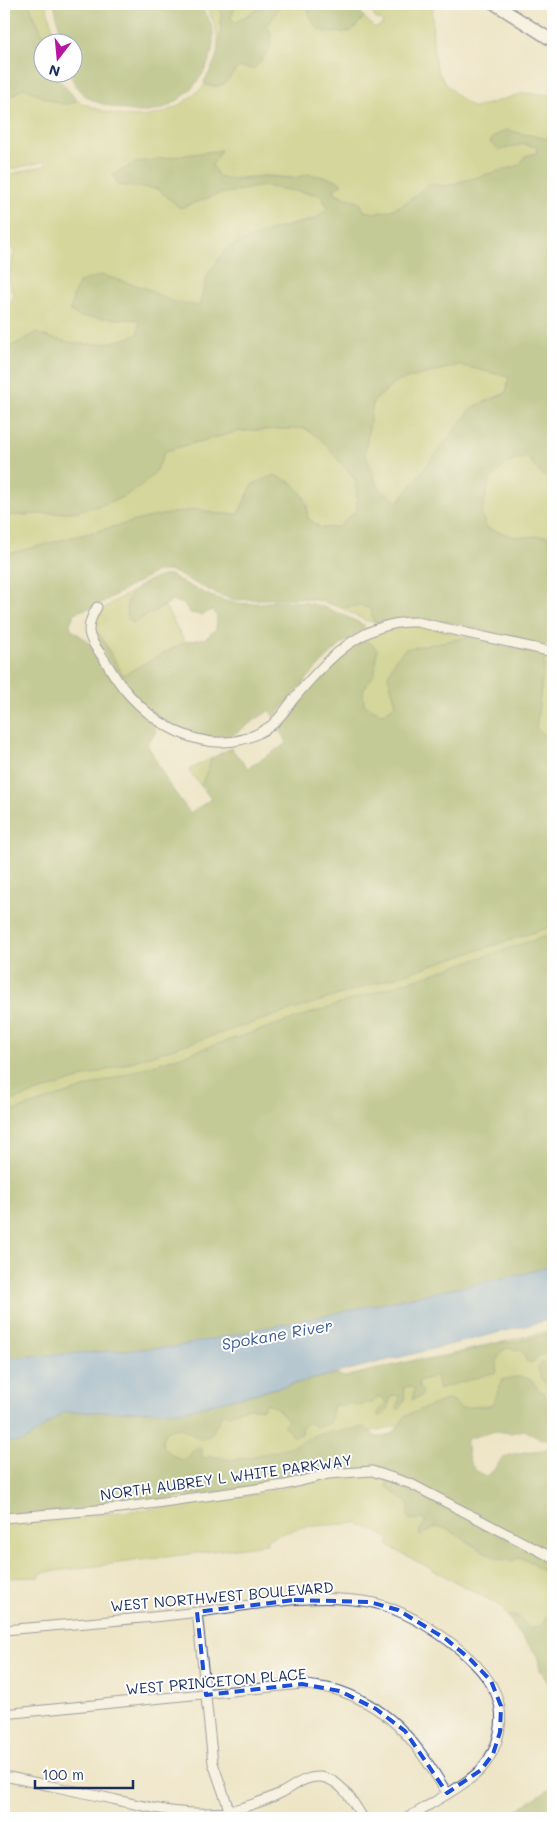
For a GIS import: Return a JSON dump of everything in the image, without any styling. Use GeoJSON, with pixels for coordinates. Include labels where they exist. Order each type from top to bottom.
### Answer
{"type":"FeatureCollection","features":[{"type":"Feature","properties":{"kind":"main road"},"geometry":{"type":"LineString","coordinates":[[495,4],[553,41]]}},
{"type":"Feature","properties":{"kind":"street"},"geometry":{"type":"LineString","coordinates":[[97,607],[89,620],[88,634],[93,645],[128,694],[173,730],[190,738],[218,744],[232,743],[272,726],[337,651],[383,625],[402,621],[417,622],[553,652]]}},
{"type":"Feature","properties":{"kind":"street","name":"NORTH AUBREY L WHITE PARKWAY"},"geometry":{"type":"LineString","coordinates":[[4,1518],[120,1508],[284,1486],[329,1474],[372,1472],[411,1484],[553,1558]]}},
{"type":"Feature","properties":{"kind":"street","name":"WEST NORTHWEST BOULEVARD"},"geometry":{"type":"LineString","coordinates":[[4,1630],[197,1612],[294,1600],[341,1598],[370,1602],[398,1610],[446,1639],[491,1681],[501,1706],[500,1732],[493,1754],[481,1770],[407,1818]]}},
{"type":"Feature","properties":{"kind":"street"},"geometry":{"type":"LineString","coordinates":[[197,1612],[213,1763],[230,1814]]}},
{"type":"Feature","properties":{"kind":"street","name":"WEST PRINCETON PLACE"},"geometry":{"type":"LineString","coordinates":[[4,1714],[302,1684],[340,1691],[376,1709],[405,1732],[418,1746],[447,1792]]}},
{"type":"Feature","properties":{"kind":"street"},"geometry":{"type":"LineString","coordinates":[[4,1776],[178,1811],[230,1814],[283,1792],[300,1780],[318,1777],[335,1782],[344,1790],[363,1818]]}},
{"type":"Feature","properties":{"kind":"highlighted area"},"geometry":{"type":"Polygon","coordinates":[[[294,1600],[370,1602],[398,1610],[446,1639],[470,1659],[491,1681],[501,1706],[500,1732],[493,1754],[481,1770],[447,1793],[405,1731],[376,1709],[340,1691],[302,1684],[206,1695],[197,1612],[294,1600]]]}},
{"type":"Feature","properties":{"kind":"green space"},"geometry":{"type":"Polygon","coordinates":[[[4,4],[29,4],[42,32],[32,32],[32,82],[61,82],[77,100],[72,103],[58,103],[23,88],[6,100],[4,99],[4,4]]]}},
{"type":"Feature","properties":{"kind":"green space"},"geometry":{"type":"Polygon","coordinates":[[[29,4],[46,4],[53,32],[42,32],[29,4]]]}},
{"type":"Feature","properties":{"kind":"green space"},"geometry":{"type":"Polygon","coordinates":[[[54,4],[198,4],[212,27],[213,44],[210,58],[204,71],[186,94],[174,103],[161,109],[137,112],[100,103],[81,93],[74,82],[82,82],[82,32],[61,32],[54,4]]]}},
{"type":"Feature","properties":{"kind":"green space"},"geometry":{"type":"Polygon","coordinates":[[[204,4],[221,4],[221,41],[218,50],[215,26],[204,4]]]}},
{"type":"Feature","properties":{"kind":"green space"},"geometry":{"type":"Polygon","coordinates":[[[221,4],[236,4],[231,18],[235,23],[266,4],[281,4],[268,25],[271,38],[269,48],[254,69],[238,67],[225,83],[217,86],[205,85],[204,81],[214,62],[219,44],[221,4]]]}},
{"type":"Feature","properties":{"kind":"green space"},"geometry":{"type":"Polygon","coordinates":[[[236,4],[266,4],[235,23],[231,18],[236,4]]]}},
{"type":"Feature","properties":{"kind":"green space"},"geometry":{"type":"Polygon","coordinates":[[[281,4],[310,4],[308,11],[351,31],[364,17],[375,28],[382,25],[382,21],[375,18],[369,4],[433,4],[435,59],[439,73],[450,88],[474,108],[524,93],[553,95],[553,140],[506,130],[493,137],[490,142],[499,150],[524,144],[537,147],[537,153],[525,156],[520,165],[445,186],[428,184],[399,207],[373,213],[364,211],[359,201],[346,198],[334,192],[335,188],[309,174],[290,177],[219,177],[212,165],[221,150],[138,162],[114,174],[118,185],[158,189],[180,208],[219,194],[264,186],[320,195],[328,207],[317,218],[272,230],[208,274],[199,307],[170,301],[146,288],[119,318],[140,320],[139,334],[112,342],[88,344],[63,341],[36,333],[4,350],[4,308],[14,297],[8,280],[14,252],[7,239],[8,225],[4,222],[4,176],[46,165],[45,161],[4,171],[4,99],[6,100],[23,88],[74,103],[77,100],[106,112],[121,115],[135,117],[160,114],[183,103],[205,85],[217,87],[224,84],[238,67],[272,37],[268,25],[281,4]]]}},
{"type":"Feature","properties":{"kind":"green space"},"geometry":{"type":"Polygon","coordinates":[[[310,4],[356,4],[364,17],[352,31],[329,33],[315,25],[309,12],[310,4]]]}},
{"type":"Feature","properties":{"kind":"green space"},"geometry":{"type":"Polygon","coordinates":[[[506,130],[553,140],[553,481],[542,475],[527,457],[507,463],[490,480],[481,514],[487,528],[514,537],[547,536],[553,541],[553,643],[541,646],[480,629],[438,621],[397,619],[377,623],[373,621],[371,609],[360,605],[341,608],[321,601],[298,598],[236,600],[219,595],[171,571],[156,572],[96,606],[76,612],[70,623],[71,629],[85,639],[156,723],[155,734],[147,744],[168,783],[190,813],[211,799],[201,786],[212,758],[231,748],[248,768],[287,743],[278,725],[319,676],[343,654],[355,646],[368,641],[377,649],[375,673],[363,690],[364,705],[383,714],[396,704],[388,676],[395,659],[405,649],[469,637],[545,656],[536,728],[553,742],[553,926],[4,1103],[4,555],[151,517],[198,509],[218,514],[238,514],[253,484],[274,475],[295,486],[303,496],[308,519],[321,528],[338,527],[357,510],[356,481],[321,439],[305,428],[240,431],[165,451],[155,472],[141,486],[124,497],[85,509],[4,516],[4,350],[36,333],[62,341],[87,344],[112,342],[138,334],[139,320],[80,317],[70,311],[74,293],[80,282],[102,275],[146,288],[170,301],[199,306],[208,274],[227,248],[272,230],[317,219],[328,207],[320,195],[264,186],[219,194],[180,208],[158,189],[118,185],[113,175],[138,162],[221,150],[212,165],[219,177],[233,180],[263,176],[294,179],[309,174],[335,179],[342,184],[335,188],[334,192],[346,198],[359,201],[364,211],[373,213],[399,207],[428,184],[445,186],[520,165],[525,156],[537,153],[537,147],[524,144],[499,150],[490,143],[493,137],[506,130]],[[459,365],[395,382],[373,402],[365,453],[378,487],[398,502],[473,407],[506,393],[509,377],[459,365]]]}},
{"type":"Feature","properties":{"kind":"green space"},"geometry":{"type":"Polygon","coordinates":[[[459,365],[509,377],[506,393],[473,407],[398,503],[378,487],[365,453],[373,402],[396,382],[459,365]]]}},
{"type":"Feature","properties":{"kind":"green space"},"geometry":{"type":"Polygon","coordinates":[[[304,428],[321,439],[356,481],[357,510],[338,527],[321,528],[308,518],[307,501],[292,482],[253,484],[238,514],[218,514],[198,509],[151,517],[4,555],[4,516],[77,512],[156,471],[165,451],[240,431],[304,428]]]}},
{"type":"Feature","properties":{"kind":"green space"},"geometry":{"type":"Polygon","coordinates":[[[527,457],[542,475],[553,481],[553,541],[547,536],[514,537],[487,528],[481,514],[490,480],[507,463],[527,457]]]}},
{"type":"Feature","properties":{"kind":"green space"},"geometry":{"type":"Polygon","coordinates":[[[170,575],[207,594],[230,602],[295,601],[316,605],[364,625],[364,629],[338,647],[305,681],[274,718],[270,710],[225,740],[199,737],[172,725],[146,708],[118,677],[94,637],[99,633],[123,675],[185,642],[206,638],[216,629],[217,617],[213,610],[201,615],[190,613],[184,604],[173,601],[132,623],[127,619],[127,602],[134,591],[151,580],[170,575]]]}},
{"type":"Feature","properties":{"kind":"green space"},"geometry":{"type":"Polygon","coordinates":[[[133,591],[127,602],[133,623],[165,606],[185,642],[123,675],[103,639],[94,637],[94,628],[96,620],[105,608],[133,591]]]}},
{"type":"Feature","properties":{"kind":"green space"},"geometry":{"type":"Polygon","coordinates":[[[360,605],[371,609],[373,621],[377,623],[364,620],[341,608],[360,605]]]}},
{"type":"Feature","properties":{"kind":"green space"},"geometry":{"type":"Polygon","coordinates":[[[404,625],[435,628],[469,637],[393,693],[396,705],[383,714],[364,705],[363,690],[375,673],[356,644],[372,634],[404,625]]]}},
{"type":"Feature","properties":{"kind":"green space"},"geometry":{"type":"Polygon","coordinates":[[[545,656],[553,658],[553,742],[536,729],[545,656]]]}},
{"type":"Feature","properties":{"kind":"green space"},"geometry":{"type":"Polygon","coordinates":[[[212,758],[201,786],[188,770],[212,758]]]}},
{"type":"Feature","properties":{"kind":"green space"},"geometry":{"type":"Polygon","coordinates":[[[553,926],[553,934],[4,1114],[4,1103],[553,926]]]}},
{"type":"Feature","properties":{"kind":"green space"},"geometry":{"type":"Polygon","coordinates":[[[553,934],[553,1265],[527,1273],[174,1347],[4,1358],[4,1114],[553,934]]]}},
{"type":"Feature","properties":{"kind":"green space"},"geometry":{"type":"Polygon","coordinates":[[[553,1330],[553,1390],[171,1477],[146,1426],[553,1330]]]}},
{"type":"Feature","properties":{"kind":"green space"},"geometry":{"type":"Polygon","coordinates":[[[553,1333],[553,1349],[538,1356],[532,1363],[527,1362],[523,1352],[516,1349],[505,1349],[499,1355],[496,1372],[438,1389],[436,1376],[419,1381],[419,1388],[423,1391],[421,1396],[412,1400],[414,1389],[409,1386],[404,1387],[405,1398],[400,1409],[397,1409],[400,1396],[392,1395],[386,1412],[380,1417],[377,1415],[386,1401],[378,1396],[373,1403],[366,1403],[361,1406],[348,1402],[344,1406],[334,1405],[330,1423],[316,1427],[309,1422],[301,1428],[302,1434],[294,1437],[284,1426],[288,1420],[277,1408],[266,1403],[263,1409],[246,1409],[229,1415],[224,1412],[210,1436],[200,1439],[181,1428],[168,1430],[164,1435],[163,1444],[167,1451],[181,1460],[188,1458],[193,1450],[198,1447],[202,1450],[202,1457],[211,1456],[231,1460],[289,1448],[318,1434],[365,1427],[376,1437],[382,1437],[394,1432],[405,1416],[445,1400],[453,1400],[460,1408],[493,1405],[502,1380],[523,1377],[533,1382],[545,1394],[553,1397],[553,1439],[538,1438],[525,1430],[510,1433],[496,1431],[467,1439],[468,1452],[470,1462],[476,1470],[487,1476],[507,1456],[542,1450],[553,1446],[553,1555],[372,1470],[119,1506],[4,1515],[4,1442],[23,1442],[64,1412],[183,1411],[336,1374],[344,1377],[419,1359],[430,1361],[471,1351],[491,1343],[511,1343],[553,1333]]]}},
{"type":"Feature","properties":{"kind":"green space"},"geometry":{"type":"Polygon","coordinates":[[[542,1362],[553,1370],[553,1389],[541,1377],[538,1367],[542,1362]]]}},
{"type":"Feature","properties":{"kind":"green space"},"geometry":{"type":"Polygon","coordinates":[[[360,1474],[391,1481],[387,1487],[409,1504],[408,1517],[426,1520],[419,1533],[428,1533],[436,1527],[446,1528],[482,1551],[511,1561],[520,1558],[534,1563],[543,1556],[553,1561],[553,1603],[542,1625],[530,1629],[518,1616],[507,1616],[501,1606],[388,1546],[390,1539],[357,1523],[302,1527],[267,1539],[267,1544],[41,1573],[40,1577],[4,1578],[4,1522],[180,1505],[253,1494],[329,1478],[360,1474]]]}},
{"type":"Feature","properties":{"kind":"green space"},"geometry":{"type":"Polygon","coordinates":[[[391,1481],[543,1556],[548,1562],[547,1570],[539,1569],[534,1563],[520,1558],[511,1561],[498,1559],[446,1528],[436,1527],[420,1536],[419,1534],[426,1520],[422,1518],[410,1520],[408,1517],[409,1504],[387,1487],[387,1482],[391,1481]]]}},
{"type":"Feature","properties":{"kind":"green space"},"geometry":{"type":"Polygon","coordinates":[[[553,1603],[553,1691],[540,1670],[537,1655],[507,1616],[518,1616],[530,1629],[542,1625],[553,1603]]]}},
{"type":"Feature","properties":{"kind":"green space"},"geometry":{"type":"Polygon","coordinates":[[[553,1786],[553,1818],[505,1818],[553,1786]]]}},
{"type":"Feature","properties":{"kind":"water","name":"Spokane River"},"geometry":{"type":"Polygon","coordinates":[[[553,1265],[553,1319],[183,1411],[64,1412],[23,1442],[4,1442],[4,1358],[174,1347],[527,1273],[553,1265]]]}}]}
